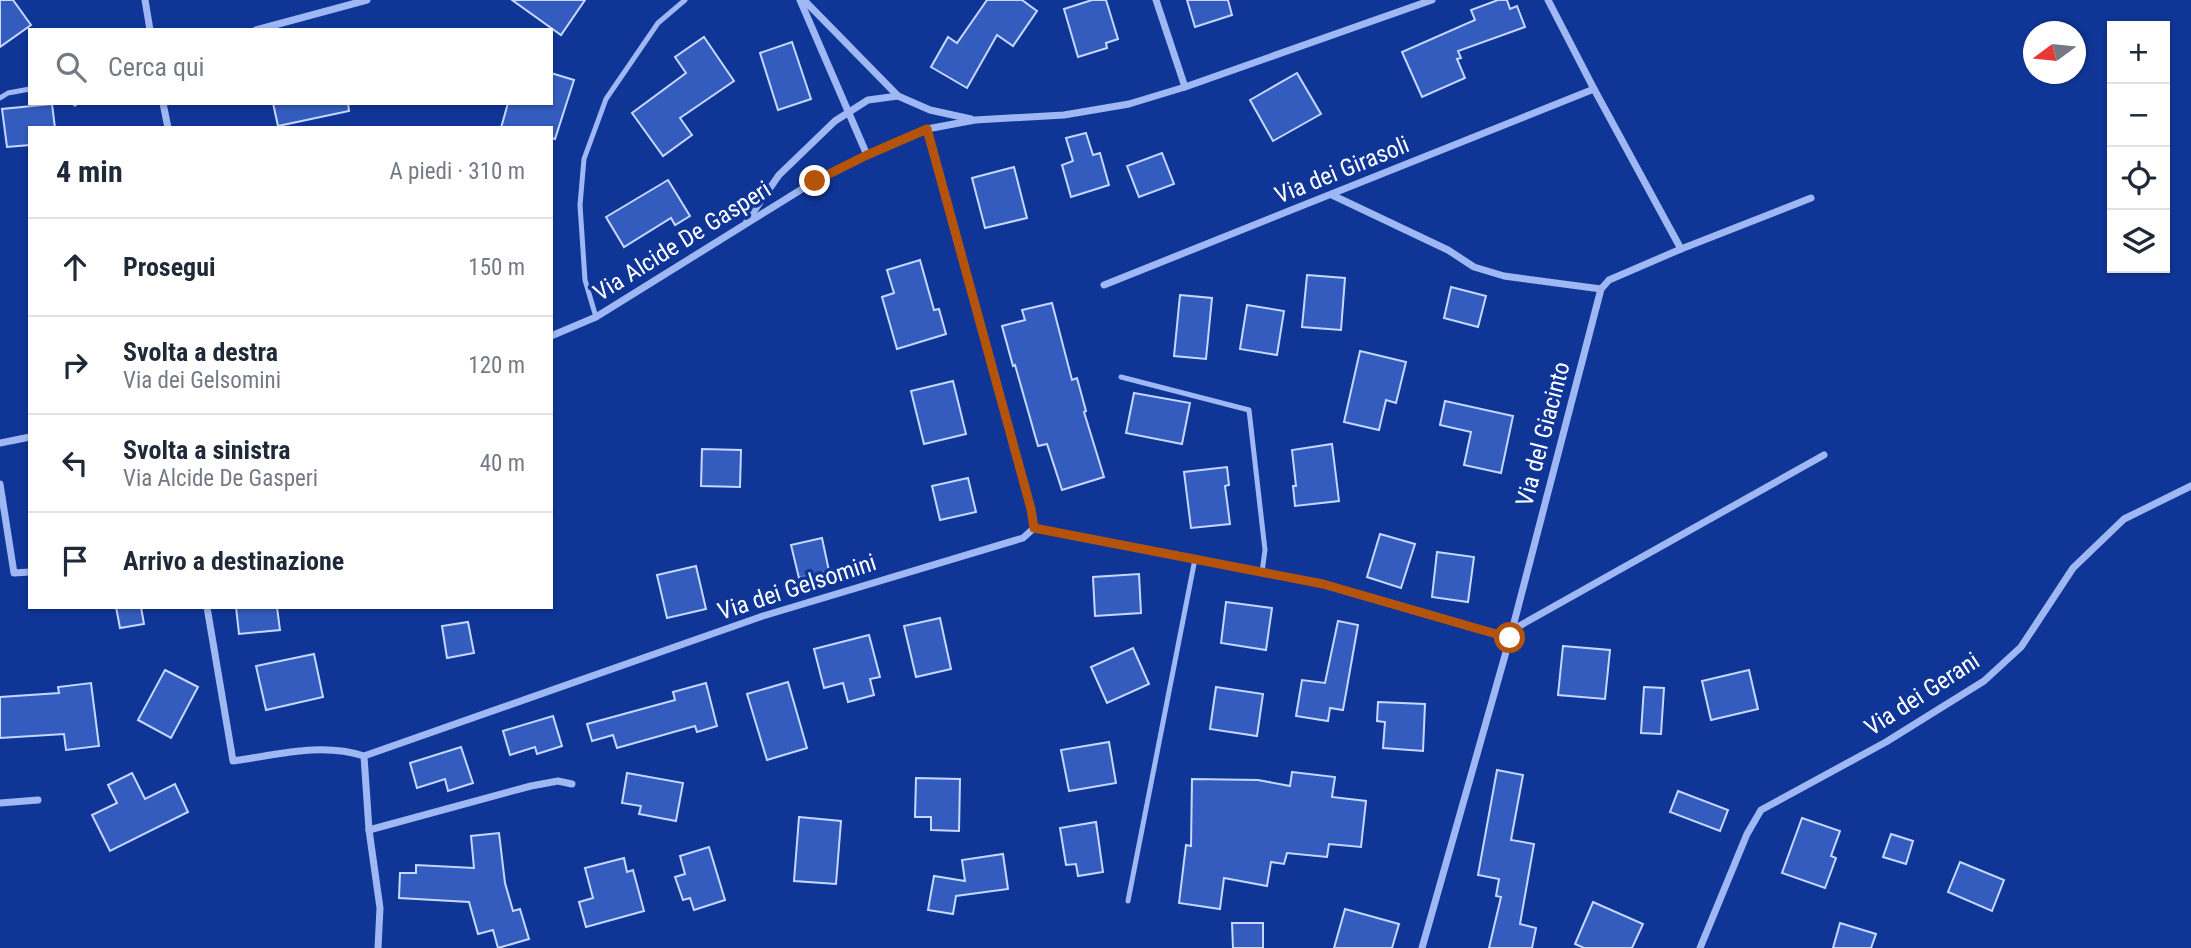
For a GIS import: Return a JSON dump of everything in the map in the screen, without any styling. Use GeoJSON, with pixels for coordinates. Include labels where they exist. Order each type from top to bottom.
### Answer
{"type":"FeatureCollection","features":[{"type":"Feature","properties":{"kind":"street"},"geometry":{"type":"LineString","coordinates":[[145,0],[150,28]]}},
{"type":"Feature","properties":{"kind":"street"},"geometry":{"type":"LineString","coordinates":[[263,28],[367,0]]}},
{"type":"Feature","properties":{"kind":"street"},"geometry":{"type":"LineString","coordinates":[[802,0],[898,96],[930,110],[975,120]]}},
{"type":"Feature","properties":{"kind":"street"},"geometry":{"type":"LineString","coordinates":[[802,0],[867,155]]}},
{"type":"Feature","properties":{"kind":"street"},"geometry":{"type":"LineString","coordinates":[[1156,0],[1185,87]]}},
{"type":"Feature","properties":{"kind":"street","name":"Via Alcide De Gasperi"},"geometry":{"type":"LineString","coordinates":[[553,335],[596,317],[815,181],[927,129],[975,120],[1064,115],[1129,104],[1185,87],[1432,0]]}},
{"type":"Feature","properties":{"kind":"street"},"geometry":{"type":"LineString","coordinates":[[1548,0],[1681,249]]}},
{"type":"Feature","properties":{"kind":"street","name":"Via dei Girasoli"},"geometry":{"type":"LineString","coordinates":[[1104,285],[1594,89]]}},
{"type":"Feature","properties":{"kind":"street"},"geometry":{"type":"LineString","coordinates":[[744,225],[779,175],[835,121],[868,100],[898,96]]}},
{"type":"Feature","properties":{"kind":"street"},"geometry":{"type":"LineString","coordinates":[[163,105],[168,126]]}},
{"type":"Feature","properties":{"kind":"street"},"geometry":{"type":"LineString","coordinates":[[927,129],[1034,528],[1091,539]]}},
{"type":"Feature","properties":{"kind":"street"},"geometry":{"type":"LineString","coordinates":[[1332,195],[1448,250],[1474,267],[1504,276],[1601,289],[1609,280],[1811,198]]}},
{"type":"Feature","properties":{"kind":"street","name":"Via del Giacinto"},"geometry":{"type":"LineString","coordinates":[[1422,948],[1511,634],[1601,289]]}},
{"type":"Feature","properties":{"kind":"street"},"geometry":{"type":"LineString","coordinates":[[0,443],[28,437]]}},
{"type":"Feature","properties":{"kind":"street"},"geometry":{"type":"LineString","coordinates":[[1323,584],[1511,634],[1824,456]]}},
{"type":"Feature","properties":{"kind":"street"},"geometry":{"type":"LineString","coordinates":[[0,484],[14,573],[28,572]]}},
{"type":"Feature","properties":{"kind":"street","name":"Via dei Gerani"},"geometry":{"type":"LineString","coordinates":[[1700,948],[1747,834],[1761,810],[1886,742],[1984,681],[2021,647],[2073,568],[2124,519],[2191,486]]}},
{"type":"Feature","properties":{"kind":"street","name":"Via dei Gelsomini"},"geometry":{"type":"LineString","coordinates":[[364,756],[763,616],[1023,538],[1034,528]]}},
{"type":"Feature","properties":{"kind":"street"},"geometry":{"type":"LineString","coordinates":[[207,609],[233,761],[318,748],[346,750],[364,756],[369,830],[380,908],[378,948]]}},
{"type":"Feature","properties":{"kind":"street"},"geometry":{"type":"LineString","coordinates":[[369,830],[531,786],[558,780],[572,784]]}},
{"type":"Feature","properties":{"kind":"street"},"geometry":{"type":"LineString","coordinates":[[0,803],[38,800]]}},
{"type":"Feature","properties":{"kind":"lane"},"geometry":{"type":"LineString","coordinates":[[596,317],[584,279],[580,205],[584,159],[606,99],[657,23],[685,0]]}},
{"type":"Feature","properties":{"kind":"lane"},"geometry":{"type":"LineString","coordinates":[[0,98],[8,93],[28,89]]}},
{"type":"Feature","properties":{"kind":"lane"},"geometry":{"type":"LineString","coordinates":[[1121,377],[1249,410],[1265,550],[1262,572]]}},
{"type":"Feature","properties":{"kind":"lane"},"geometry":{"type":"LineString","coordinates":[[1091,539],[1323,584]]}},
{"type":"Feature","properties":{"kind":"lane"},"geometry":{"type":"LineString","coordinates":[[1128,901],[1195,559]]}},
{"type":"Feature","properties":{"kind":"building"},"geometry":{"type":"Polygon","coordinates":[[[0,0],[13,0],[31,25],[0,47],[0,0]]]}},
{"type":"Feature","properties":{"kind":"building"},"geometry":{"type":"Polygon","coordinates":[[[512,0],[585,0],[561,35],[512,0]]]}},
{"type":"Feature","properties":{"kind":"building"},"geometry":{"type":"Polygon","coordinates":[[[987,0],[1022,0],[1037,11],[1013,46],[997,35],[967,88],[931,67],[948,37],[957,43],[987,0]]]}},
{"type":"Feature","properties":{"kind":"building"},"geometry":{"type":"Polygon","coordinates":[[[1092,0],[1106,0],[1118,39],[1106,43],[1107,48],[1078,57],[1064,9],[1092,0]]]}},
{"type":"Feature","properties":{"kind":"building"},"geometry":{"type":"Polygon","coordinates":[[[1187,0],[1228,0],[1232,15],[1195,27],[1187,0]]]}},
{"type":"Feature","properties":{"kind":"building"},"geometry":{"type":"Polygon","coordinates":[[[1498,0],[1507,0],[1510,9],[1517,6],[1525,27],[1458,51],[1461,58],[1457,59],[1465,78],[1422,97],[1402,52],[1475,20],[1471,10],[1498,0]]]}},
{"type":"Feature","properties":{"kind":"building"},"geometry":{"type":"Polygon","coordinates":[[[704,37],[734,81],[680,118],[692,135],[663,156],[632,113],[686,73],[675,57],[704,37]]]}},
{"type":"Feature","properties":{"kind":"building"},"geometry":{"type":"Polygon","coordinates":[[[792,42],[811,99],[778,110],[760,53],[792,42]]]}},
{"type":"Feature","properties":{"kind":"building"},"geometry":{"type":"Polygon","coordinates":[[[1297,73],[1321,114],[1273,141],[1250,100],[1297,73]]]}},
{"type":"Feature","properties":{"kind":"building"},"geometry":{"type":"Polygon","coordinates":[[[553,74],[574,80],[555,139],[553,126],[502,126],[507,105],[553,105],[553,74]]]}},
{"type":"Feature","properties":{"kind":"building"},"geometry":{"type":"Polygon","coordinates":[[[52,105],[55,126],[28,126],[28,145],[7,147],[2,109],[52,105]]]}},
{"type":"Feature","properties":{"kind":"building"},"geometry":{"type":"Polygon","coordinates":[[[273,105],[348,105],[349,111],[278,126],[273,105]]]}},
{"type":"Feature","properties":{"kind":"building"},"geometry":{"type":"Polygon","coordinates":[[[1086,133],[1093,155],[1100,153],[1109,185],[1071,197],[1062,165],[1073,161],[1066,138],[1086,133]]]}},
{"type":"Feature","properties":{"kind":"building"},"geometry":{"type":"Polygon","coordinates":[[[1162,153],[1174,184],[1139,197],[1127,166],[1162,153]]]}},
{"type":"Feature","properties":{"kind":"building"},"geometry":{"type":"Polygon","coordinates":[[[1014,167],[1027,218],[985,228],[972,178],[1014,167]]]}},
{"type":"Feature","properties":{"kind":"building"},"geometry":{"type":"Polygon","coordinates":[[[668,180],[690,216],[675,225],[671,218],[624,247],[606,217],[668,180]]]}},
{"type":"Feature","properties":{"kind":"building"},"geometry":{"type":"Polygon","coordinates":[[[920,260],[934,310],[939,309],[946,334],[897,349],[882,297],[894,293],[887,270],[920,260]]]}},
{"type":"Feature","properties":{"kind":"building"},"geometry":{"type":"Polygon","coordinates":[[[1307,275],[1345,278],[1341,330],[1302,327],[1307,275]]]}},
{"type":"Feature","properties":{"kind":"building"},"geometry":{"type":"Polygon","coordinates":[[[1451,287],[1486,296],[1478,327],[1444,318],[1451,287]]]}},
{"type":"Feature","properties":{"kind":"building"},"geometry":{"type":"Polygon","coordinates":[[[1180,295],[1212,298],[1206,359],[1174,356],[1180,295]]]}},
{"type":"Feature","properties":{"kind":"building"},"geometry":{"type":"Polygon","coordinates":[[[1052,303],[1072,380],[1077,378],[1086,411],[1084,412],[1104,477],[1062,490],[1047,444],[1038,446],[1002,326],[1025,320],[1022,310],[1052,303]]]}},
{"type":"Feature","properties":{"kind":"building"},"geometry":{"type":"Polygon","coordinates":[[[1247,305],[1284,311],[1277,355],[1240,349],[1247,305]]]}},
{"type":"Feature","properties":{"kind":"building"},"geometry":{"type":"Polygon","coordinates":[[[1360,351],[1406,362],[1396,403],[1386,400],[1379,430],[1344,422],[1360,351]]]}},
{"type":"Feature","properties":{"kind":"building"},"geometry":{"type":"Polygon","coordinates":[[[953,381],[966,434],[924,444],[911,391],[953,381]]]}},
{"type":"Feature","properties":{"kind":"building"},"geometry":{"type":"Polygon","coordinates":[[[1134,393],[1190,403],[1182,444],[1126,433],[1134,393]]]}},
{"type":"Feature","properties":{"kind":"building"},"geometry":{"type":"Polygon","coordinates":[[[1445,401],[1513,416],[1501,473],[1464,465],[1471,432],[1440,425],[1445,401]]]}},
{"type":"Feature","properties":{"kind":"building"},"geometry":{"type":"Polygon","coordinates":[[[1332,444],[1339,501],[1295,506],[1292,450],[1332,444]]]}},
{"type":"Feature","properties":{"kind":"building"},"geometry":{"type":"Polygon","coordinates":[[[702,449],[741,450],[740,487],[701,486],[702,449]]]}},
{"type":"Feature","properties":{"kind":"building"},"geometry":{"type":"Polygon","coordinates":[[[1227,467],[1229,485],[1225,486],[1230,524],[1191,528],[1184,472],[1227,467]]]}},
{"type":"Feature","properties":{"kind":"building"},"geometry":{"type":"Polygon","coordinates":[[[968,478],[976,512],[940,520],[932,486],[968,478]]]}},
{"type":"Feature","properties":{"kind":"building"},"geometry":{"type":"Polygon","coordinates":[[[1380,534],[1415,544],[1401,588],[1367,577],[1380,534]]]}},
{"type":"Feature","properties":{"kind":"building"},"geometry":{"type":"Polygon","coordinates":[[[822,538],[829,571],[799,578],[791,545],[822,538]]]}},
{"type":"Feature","properties":{"kind":"building"},"geometry":{"type":"Polygon","coordinates":[[[1437,552],[1474,557],[1468,602],[1432,597],[1437,552]]]}},
{"type":"Feature","properties":{"kind":"building"},"geometry":{"type":"Polygon","coordinates":[[[696,566],[706,609],[667,618],[657,575],[696,566]]]}},
{"type":"Feature","properties":{"kind":"building"},"geometry":{"type":"Polygon","coordinates":[[[1139,574],[1141,613],[1095,616],[1093,577],[1139,574]]]}},
{"type":"Feature","properties":{"kind":"building"},"geometry":{"type":"Polygon","coordinates":[[[1226,602],[1272,608],[1266,650],[1221,643],[1226,602]]]}},
{"type":"Feature","properties":{"kind":"building"},"geometry":{"type":"Polygon","coordinates":[[[116,609],[141,609],[144,624],[120,628],[116,609]]]}},
{"type":"Feature","properties":{"kind":"building"},"geometry":{"type":"Polygon","coordinates":[[[236,609],[277,609],[280,630],[239,634],[236,609]]]}},
{"type":"Feature","properties":{"kind":"building"},"geometry":{"type":"Polygon","coordinates":[[[940,618],[951,669],[916,677],[904,626],[940,618]]]}},
{"type":"Feature","properties":{"kind":"building"},"geometry":{"type":"Polygon","coordinates":[[[1338,621],[1358,625],[1343,710],[1330,708],[1328,721],[1296,716],[1302,680],[1325,683],[1338,621]]]}},
{"type":"Feature","properties":{"kind":"building"},"geometry":{"type":"Polygon","coordinates":[[[468,622],[474,653],[447,658],[442,626],[468,622]]]}},
{"type":"Feature","properties":{"kind":"building"},"geometry":{"type":"Polygon","coordinates":[[[869,635],[880,677],[870,679],[874,695],[848,702],[843,683],[824,688],[814,649],[869,635]]]}},
{"type":"Feature","properties":{"kind":"building"},"geometry":{"type":"Polygon","coordinates":[[[1563,646],[1610,650],[1605,699],[1558,695],[1563,646]]]}},
{"type":"Feature","properties":{"kind":"building"},"geometry":{"type":"Polygon","coordinates":[[[1133,648],[1149,684],[1107,703],[1091,667],[1133,648]]]}},
{"type":"Feature","properties":{"kind":"building"},"geometry":{"type":"Polygon","coordinates":[[[314,654],[323,697],[266,710],[256,666],[314,654]]]}},
{"type":"Feature","properties":{"kind":"building"},"geometry":{"type":"Polygon","coordinates":[[[165,670],[198,687],[171,738],[138,720],[165,670]]]}},
{"type":"Feature","properties":{"kind":"building"},"geometry":{"type":"Polygon","coordinates":[[[1749,670],[1758,709],[1711,720],[1702,681],[1749,670]]]}},
{"type":"Feature","properties":{"kind":"building"},"geometry":{"type":"Polygon","coordinates":[[[788,682],[807,748],[767,760],[747,694],[788,682]]]}},
{"type":"Feature","properties":{"kind":"building"},"geometry":{"type":"Polygon","coordinates":[[[91,683],[99,746],[66,750],[64,734],[0,738],[0,697],[59,693],[58,687],[91,683]]]}},
{"type":"Feature","properties":{"kind":"building"},"geometry":{"type":"Polygon","coordinates":[[[706,683],[717,726],[697,732],[695,726],[617,748],[613,735],[592,741],[587,724],[675,700],[673,692],[706,683]]]}},
{"type":"Feature","properties":{"kind":"building"},"geometry":{"type":"Polygon","coordinates":[[[1216,687],[1263,694],[1257,736],[1210,729],[1216,687]]]}},
{"type":"Feature","properties":{"kind":"building"},"geometry":{"type":"Polygon","coordinates":[[[1644,687],[1664,688],[1661,734],[1641,733],[1644,687]]]}},
{"type":"Feature","properties":{"kind":"building"},"geometry":{"type":"Polygon","coordinates":[[[1378,702],[1425,704],[1423,751],[1383,748],[1385,722],[1377,721],[1378,702]]]}},
{"type":"Feature","properties":{"kind":"building"},"geometry":{"type":"Polygon","coordinates":[[[553,716],[562,746],[537,754],[535,747],[510,755],[503,731],[553,716]]]}},
{"type":"Feature","properties":{"kind":"building"},"geometry":{"type":"Polygon","coordinates":[[[1109,742],[1116,783],[1069,791],[1061,750],[1109,742]]]}},
{"type":"Feature","properties":{"kind":"building"},"geometry":{"type":"Polygon","coordinates":[[[461,747],[473,783],[448,791],[445,779],[417,788],[410,763],[461,747]]]}},
{"type":"Feature","properties":{"kind":"building"},"geometry":{"type":"Polygon","coordinates":[[[1497,770],[1523,775],[1511,840],[1534,844],[1520,924],[1536,928],[1532,948],[1489,948],[1501,897],[1496,896],[1499,879],[1478,875],[1497,770]]]}},
{"type":"Feature","properties":{"kind":"building"},"geometry":{"type":"Polygon","coordinates":[[[1292,772],[1335,777],[1332,797],[1366,801],[1361,847],[1329,844],[1327,857],[1287,853],[1284,864],[1271,862],[1267,886],[1224,878],[1220,909],[1179,903],[1186,845],[1191,846],[1192,779],[1258,780],[1290,786],[1292,772]]]}},
{"type":"Feature","properties":{"kind":"building"},"geometry":{"type":"Polygon","coordinates":[[[132,773],[145,799],[175,784],[188,812],[110,851],[92,815],[117,803],[108,785],[132,773]]]}},
{"type":"Feature","properties":{"kind":"building"},"geometry":{"type":"Polygon","coordinates":[[[627,773],[683,783],[676,821],[639,814],[641,806],[622,803],[627,773]]]}},
{"type":"Feature","properties":{"kind":"building"},"geometry":{"type":"Polygon","coordinates":[[[916,778],[960,779],[959,831],[931,830],[931,817],[915,817],[916,778]]]}},
{"type":"Feature","properties":{"kind":"building"},"geometry":{"type":"Polygon","coordinates":[[[1678,791],[1728,810],[1720,831],[1670,812],[1678,791]]]}},
{"type":"Feature","properties":{"kind":"building"},"geometry":{"type":"Polygon","coordinates":[[[799,817],[841,821],[836,884],[794,881],[799,817]]]}},
{"type":"Feature","properties":{"kind":"building"},"geometry":{"type":"Polygon","coordinates":[[[1802,818],[1840,831],[1831,856],[1836,858],[1825,888],[1782,873],[1802,818]]]}},
{"type":"Feature","properties":{"kind":"building"},"geometry":{"type":"Polygon","coordinates":[[[1096,822],[1103,872],[1078,876],[1076,864],[1066,865],[1060,828],[1096,822]]]}},
{"type":"Feature","properties":{"kind":"building"},"geometry":{"type":"Polygon","coordinates":[[[499,833],[505,883],[513,911],[520,909],[529,939],[498,948],[493,930],[478,934],[469,902],[399,898],[400,873],[416,873],[416,865],[474,868],[471,836],[499,833]]]}},
{"type":"Feature","properties":{"kind":"building"},"geometry":{"type":"Polygon","coordinates":[[[1891,834],[1913,841],[1906,864],[1883,857],[1891,834]]]}},
{"type":"Feature","properties":{"kind":"building"},"geometry":{"type":"Polygon","coordinates":[[[709,847],[725,900],[694,910],[690,898],[683,900],[675,877],[685,874],[680,856],[709,847]]]}},
{"type":"Feature","properties":{"kind":"building"},"geometry":{"type":"Polygon","coordinates":[[[1003,854],[1008,889],[956,896],[953,914],[928,910],[934,876],[965,881],[962,860],[1003,854]]]}},
{"type":"Feature","properties":{"kind":"building"},"geometry":{"type":"Polygon","coordinates":[[[624,858],[627,872],[633,870],[644,911],[586,927],[579,902],[593,898],[585,868],[624,858]]]}},
{"type":"Feature","properties":{"kind":"building"},"geometry":{"type":"Polygon","coordinates":[[[1960,862],[2004,880],[1992,911],[1948,892],[1960,862]]]}},
{"type":"Feature","properties":{"kind":"building"},"geometry":{"type":"Polygon","coordinates":[[[1593,902],[1643,924],[1632,948],[1584,948],[1575,944],[1593,902]]]}},
{"type":"Feature","properties":{"kind":"building"},"geometry":{"type":"Polygon","coordinates":[[[1345,909],[1399,924],[1392,948],[1334,948],[1345,909]]]}},
{"type":"Feature","properties":{"kind":"building"},"geometry":{"type":"Polygon","coordinates":[[[1232,923],[1263,923],[1263,948],[1233,948],[1232,923]]]}},
{"type":"Feature","properties":{"kind":"building"},"geometry":{"type":"Polygon","coordinates":[[[1840,923],[1876,934],[1871,948],[1833,948],[1840,923]]]}},
{"type":"Feature","properties":{"kind":"route"},"geometry":{"type":"LineString","coordinates":[[815,181],[927,129],[1034,528],[1323,584],[1510,638]]}}]}
